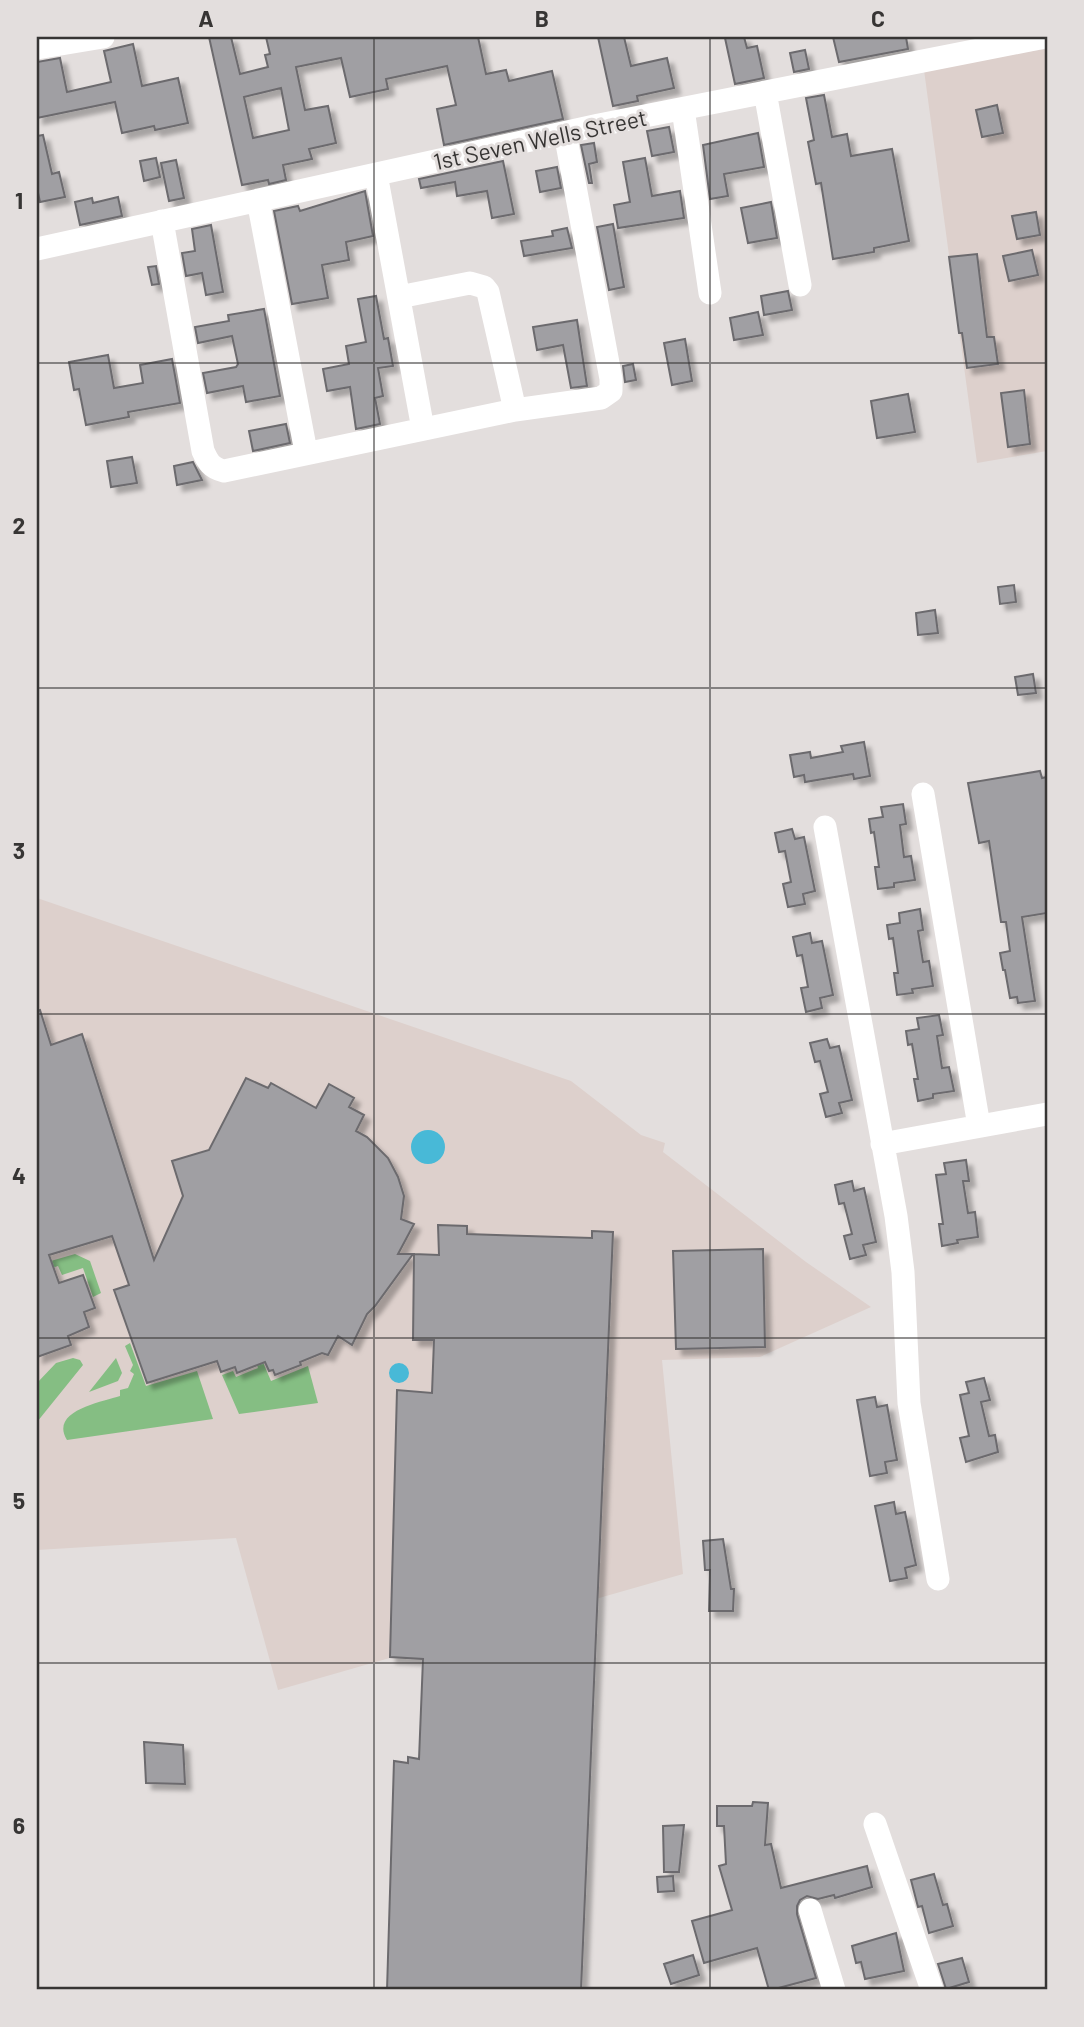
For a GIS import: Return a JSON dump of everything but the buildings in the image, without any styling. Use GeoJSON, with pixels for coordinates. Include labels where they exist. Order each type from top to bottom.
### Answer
{"type":"FeatureCollection","features":[{"type":"Feature","properties":{"kind":"street"},"geometry":{"type":"LineString","coordinates":[[37,48],[103,37]]}},
{"type":"Feature","properties":{"kind":"street","name":"1st Seven Wells Street"},"geometry":{"type":"LineString","coordinates":[[37,249],[565,133],[1045,37]]}},
{"type":"Feature","properties":{"kind":"street"},"geometry":{"type":"LineString","coordinates":[[765,92],[800,285]]}},
{"type":"Feature","properties":{"kind":"street"},"geometry":{"type":"LineString","coordinates":[[683,109],[710,293]]}},
{"type":"Feature","properties":{"kind":"street"},"geometry":{"type":"LineString","coordinates":[[162,221],[203,451],[214,468],[224,471],[515,410],[601,398],[611,391],[611,379],[565,133]]}},
{"type":"Feature","properties":{"kind":"street"},"geometry":{"type":"LineString","coordinates":[[376,174],[423,429]]}},
{"type":"Feature","properties":{"kind":"street"},"geometry":{"type":"LineString","coordinates":[[258,200],[306,452]]}},
{"type":"Feature","properties":{"kind":"street"},"geometry":{"type":"LineString","coordinates":[[399,297],[470,283],[484,287],[488,292],[515,410]]}},
{"type":"Feature","properties":{"kind":"street"},"geometry":{"type":"LineString","coordinates":[[923,794],[979,1126]]}},
{"type":"Feature","properties":{"kind":"street"},"geometry":{"type":"LineString","coordinates":[[825,827],[896,1216],[903,1272],[909,1403],[938,1579]]}},
{"type":"Feature","properties":{"kind":"street"},"geometry":{"type":"LineString","coordinates":[[882,1144],[1047,1114]]}},
{"type":"Feature","properties":{"kind":"street"},"geometry":{"type":"LineString","coordinates":[[875,1824],[932,1990]]}},
{"type":"Feature","properties":{"kind":"street"},"geometry":{"type":"LineString","coordinates":[[810,1910],[834,1990]]}},
{"type":"Feature","properties":{"kind":"shaded area"},"geometry":{"type":"Polygon","coordinates":[[[1047,49],[1047,451],[977,463],[924,70],[916,67],[1047,49]]]}},
{"type":"Feature","properties":{"kind":"shaded area"},"geometry":{"type":"Polygon","coordinates":[[[37,898],[571,1081],[641,1135],[665,1143],[663,1152],[806,1262],[871,1307],[760,1357],[662,1360],[683,1574],[278,1690],[236,1538],[37,1550],[37,898]]]}},
{"type":"Feature","properties":{"kind":"green space"},"geometry":{"type":"Polygon","coordinates":[[[75,1254],[90,1261],[101,1293],[93,1297],[83,1268],[62,1275],[58,1266],[37,1273],[37,1265],[75,1254]]]}},
{"type":"Feature","properties":{"kind":"green space"},"geometry":{"type":"Polygon","coordinates":[[[130,1343],[146,1386],[197,1371],[213,1419],[67,1440],[63,1430],[71,1415],[90,1405],[120,1396],[120,1390],[128,1388],[134,1374],[130,1371],[133,1365],[125,1346],[130,1343]]]}},
{"type":"Feature","properties":{"kind":"green space"},"geometry":{"type":"Polygon","coordinates":[[[73,1358],[80,1360],[83,1365],[37,1422],[37,1383],[56,1363],[73,1358]]]}},
{"type":"Feature","properties":{"kind":"green space"},"geometry":{"type":"Polygon","coordinates":[[[116,1358],[122,1373],[118,1381],[89,1392],[116,1358]]]}},
{"type":"Feature","properties":{"kind":"green space"},"geometry":{"type":"Polygon","coordinates":[[[262,1360],[271,1381],[308,1366],[318,1403],[239,1414],[222,1375],[233,1371],[236,1377],[258,1368],[256,1363],[262,1360]]]}},
{"type":"Feature","properties":{"kind":"water"},"geometry":{"type":"Polygon","coordinates":[[[428,1130],[440,1135],[445,1147],[440,1159],[428,1164],[416,1159],[411,1147],[416,1135],[428,1130]]]}},
{"type":"Feature","properties":{"kind":"water"},"geometry":{"type":"Polygon","coordinates":[[[399,1363],[406,1366],[409,1373],[406,1380],[399,1383],[392,1380],[389,1373],[392,1366],[399,1363]]]}}]}
